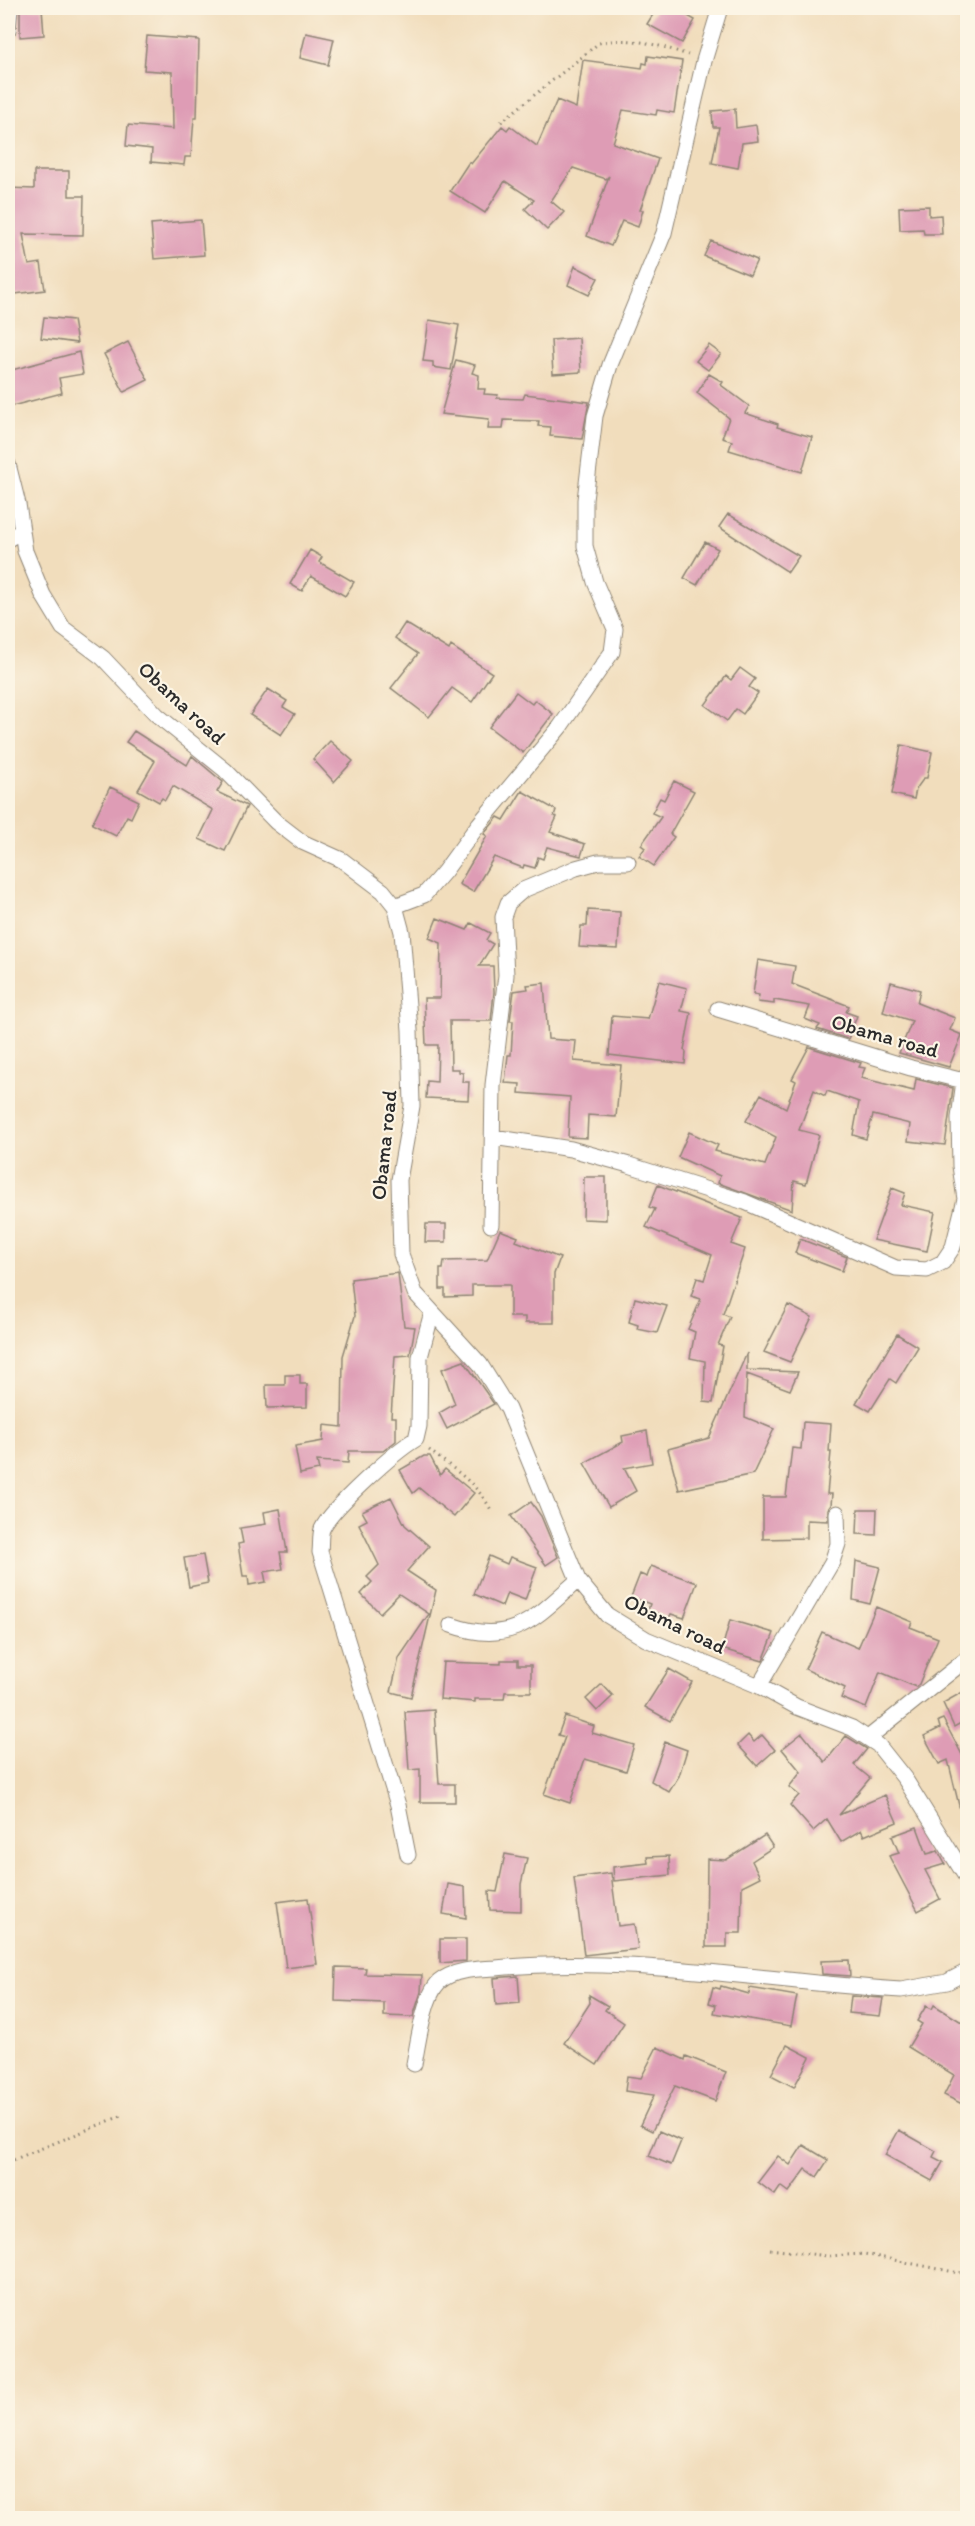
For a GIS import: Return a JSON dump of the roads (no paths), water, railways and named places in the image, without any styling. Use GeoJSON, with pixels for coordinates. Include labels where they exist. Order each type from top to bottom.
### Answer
{"type":"FeatureCollection","features":[{"type":"Feature","properties":{"kind":"street"},"geometry":{"type":"LineString","coordinates":[[8,30],[10,8]]}},
{"type":"Feature","properties":{"kind":"street"},"geometry":{"type":"LineString","coordinates":[[395,906],[424,895],[444,872],[479,824],[560,727],[612,652],[615,629],[595,582],[585,546],[585,500],[595,416],[610,365],[664,232],[704,61],[720,8]]}},
{"type":"Feature","properties":{"kind":"street","name":"Obama road"},"geometry":{"type":"LineString","coordinates":[[8,464],[25,551],[43,596],[63,628],[103,658],[157,715],[225,770],[276,822],[302,842],[342,860],[383,891],[395,906],[402,932],[411,1030],[412,1106],[399,1180],[398,1235],[401,1254],[415,1293],[480,1364],[508,1408],[578,1580],[607,1615],[624,1627],[646,1639],[759,1686],[797,1707],[852,1728],[878,1745],[905,1779],[968,1880]]}},
{"type":"Feature","properties":{"kind":"street"},"geometry":{"type":"LineString","coordinates":[[8,539],[22,531]]}},
{"type":"Feature","properties":{"kind":"street"},"geometry":{"type":"LineString","coordinates":[[491,1225],[493,1085],[506,975],[503,917],[508,903],[523,890],[576,868],[598,862],[628,862]]}},
{"type":"Feature","properties":{"kind":"street","name":"Obama road"},"geometry":{"type":"LineString","coordinates":[[718,1009],[911,1068],[966,1077]]}},
{"type":"Feature","properties":{"kind":"street"},"geometry":{"type":"LineString","coordinates":[[493,1137],[571,1149],[629,1165],[745,1202],[896,1268],[927,1270],[943,1262],[953,1247],[965,1199],[959,1118],[966,1077]]}},
{"type":"Feature","properties":{"kind":"street"},"geometry":{"type":"LineString","coordinates":[[408,1855],[398,1805],[320,1552],[321,1531],[333,1511],[392,1456],[416,1439],[420,1357],[432,1312]]}},
{"type":"Feature","properties":{"kind":"street"},"geometry":{"type":"LineString","coordinates":[[759,1686],[832,1562],[838,1544],[837,1513]]}},
{"type":"Feature","properties":{"kind":"street"},"geometry":{"type":"LineString","coordinates":[[451,1625],[475,1634],[496,1634],[516,1628],[539,1615],[578,1580]]}},
{"type":"Feature","properties":{"kind":"street"},"geometry":{"type":"LineString","coordinates":[[868,1738],[968,1658]]}},
{"type":"Feature","properties":{"kind":"street"},"geometry":{"type":"LineString","coordinates":[[414,2064],[430,1996],[438,1983],[452,1974],[461,1972],[534,1964],[621,1964],[901,1990],[947,1982],[968,1971]]}}]}
